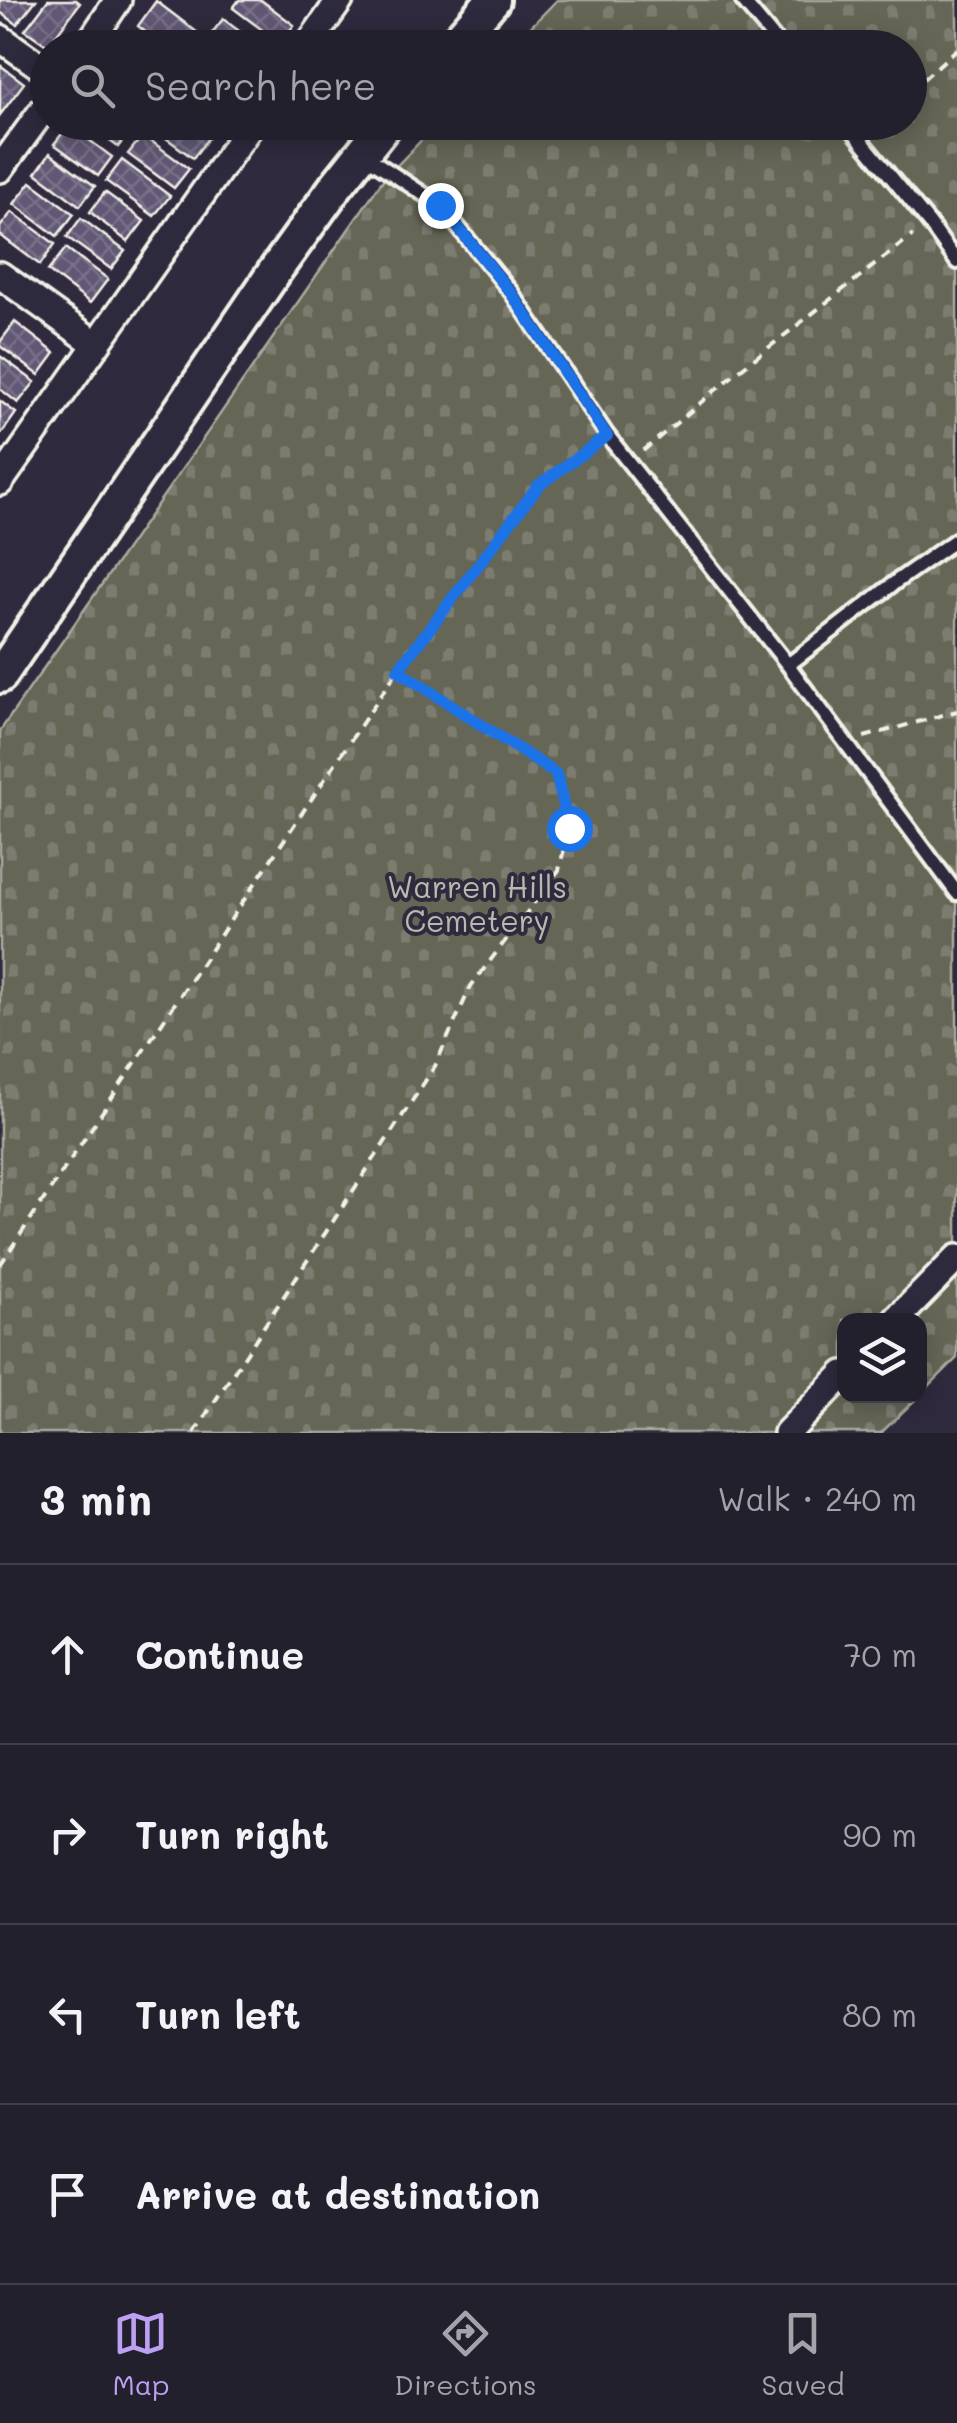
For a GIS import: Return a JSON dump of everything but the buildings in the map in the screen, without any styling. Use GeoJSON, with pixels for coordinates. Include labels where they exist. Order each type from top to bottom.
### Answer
{"type":"FeatureCollection","features":[{"type":"Feature","properties":{"kind":"street"},"geometry":{"type":"LineString","coordinates":[[98,30],[118,0]]}},
{"type":"Feature","properties":{"kind":"street"},"geometry":{"type":"LineString","coordinates":[[319,30],[340,0]]}},
{"type":"Feature","properties":{"kind":"street"},"geometry":{"type":"LineString","coordinates":[[467,30],[493,0]]}},
{"type":"Feature","properties":{"kind":"street"},"geometry":{"type":"LineString","coordinates":[[0,38],[30,59]]}},
{"type":"Feature","properties":{"kind":"street"},"geometry":{"type":"LineString","coordinates":[[0,170],[30,128]]}},
{"type":"Feature","properties":{"kind":"street"},"geometry":{"type":"LineString","coordinates":[[0,482],[240,140]]}},
{"type":"Feature","properties":{"kind":"street"},"geometry":{"type":"LineString","coordinates":[[0,676],[256,299],[372,140]]}},
{"type":"Feature","properties":{"kind":"street"},"geometry":{"type":"LineString","coordinates":[[0,275],[96,344]]}},
{"type":"Feature","properties":{"kind":"street"},"geometry":{"type":"LineString","coordinates":[[903,1313],[957,1258]]}},
{"type":"Feature","properties":{"kind":"street"},"geometry":{"type":"LineString","coordinates":[[787,1433],[837,1381]]}},
{"type":"Feature","properties":{"kind":"lane"},"geometry":{"type":"LineString","coordinates":[[742,0],[767,30]]}},
{"type":"Feature","properties":{"kind":"lane"},"geometry":{"type":"LineString","coordinates":[[861,140],[957,262]]}},
{"type":"Feature","properties":{"kind":"lane"},"geometry":{"type":"LineString","coordinates":[[362,153],[440,205],[512,294],[607,436],[788,666],[957,893]]}},
{"type":"Feature","properties":{"kind":"lane"},"geometry":{"type":"LineString","coordinates":[[788,666],[957,539]]}},
{"type":"Feature","properties":{"kind":"path"},"geometry":{"type":"LineString","coordinates":[[927,75],[957,49]]}},
{"type":"Feature","properties":{"kind":"path"},"geometry":{"type":"LineString","coordinates":[[628,464],[736,373],[929,223]]}},
{"type":"Feature","properties":{"kind":"path"},"geometry":{"type":"LineString","coordinates":[[0,1265],[398,670],[539,485],[607,436]]}},
{"type":"Feature","properties":{"kind":"path"},"geometry":{"type":"LineString","coordinates":[[194,1433],[435,1066],[470,986],[559,870],[569,828],[556,774],[398,670]]}},
{"type":"Feature","properties":{"kind":"path"},"geometry":{"type":"LineString","coordinates":[[845,742],[957,711]]}},
{"type":"Feature","properties":{"kind":"green space","name":"Warren Hills Cemetery"},"geometry":{"type":"Polygon","coordinates":[[[557,0],[957,0],[957,1358],[927,1388],[927,1313],[837,1313],[837,1403],[912,1403],[881,1433],[0,1433],[0,731],[382,181],[422,140],[927,140],[927,30],[528,30],[557,0]]]}},
{"type":"Feature","properties":{"kind":"route"},"geometry":{"type":"LineString","coordinates":[[440,205],[512,294],[607,436],[539,485],[398,670],[556,774],[569,828]]}}]}
